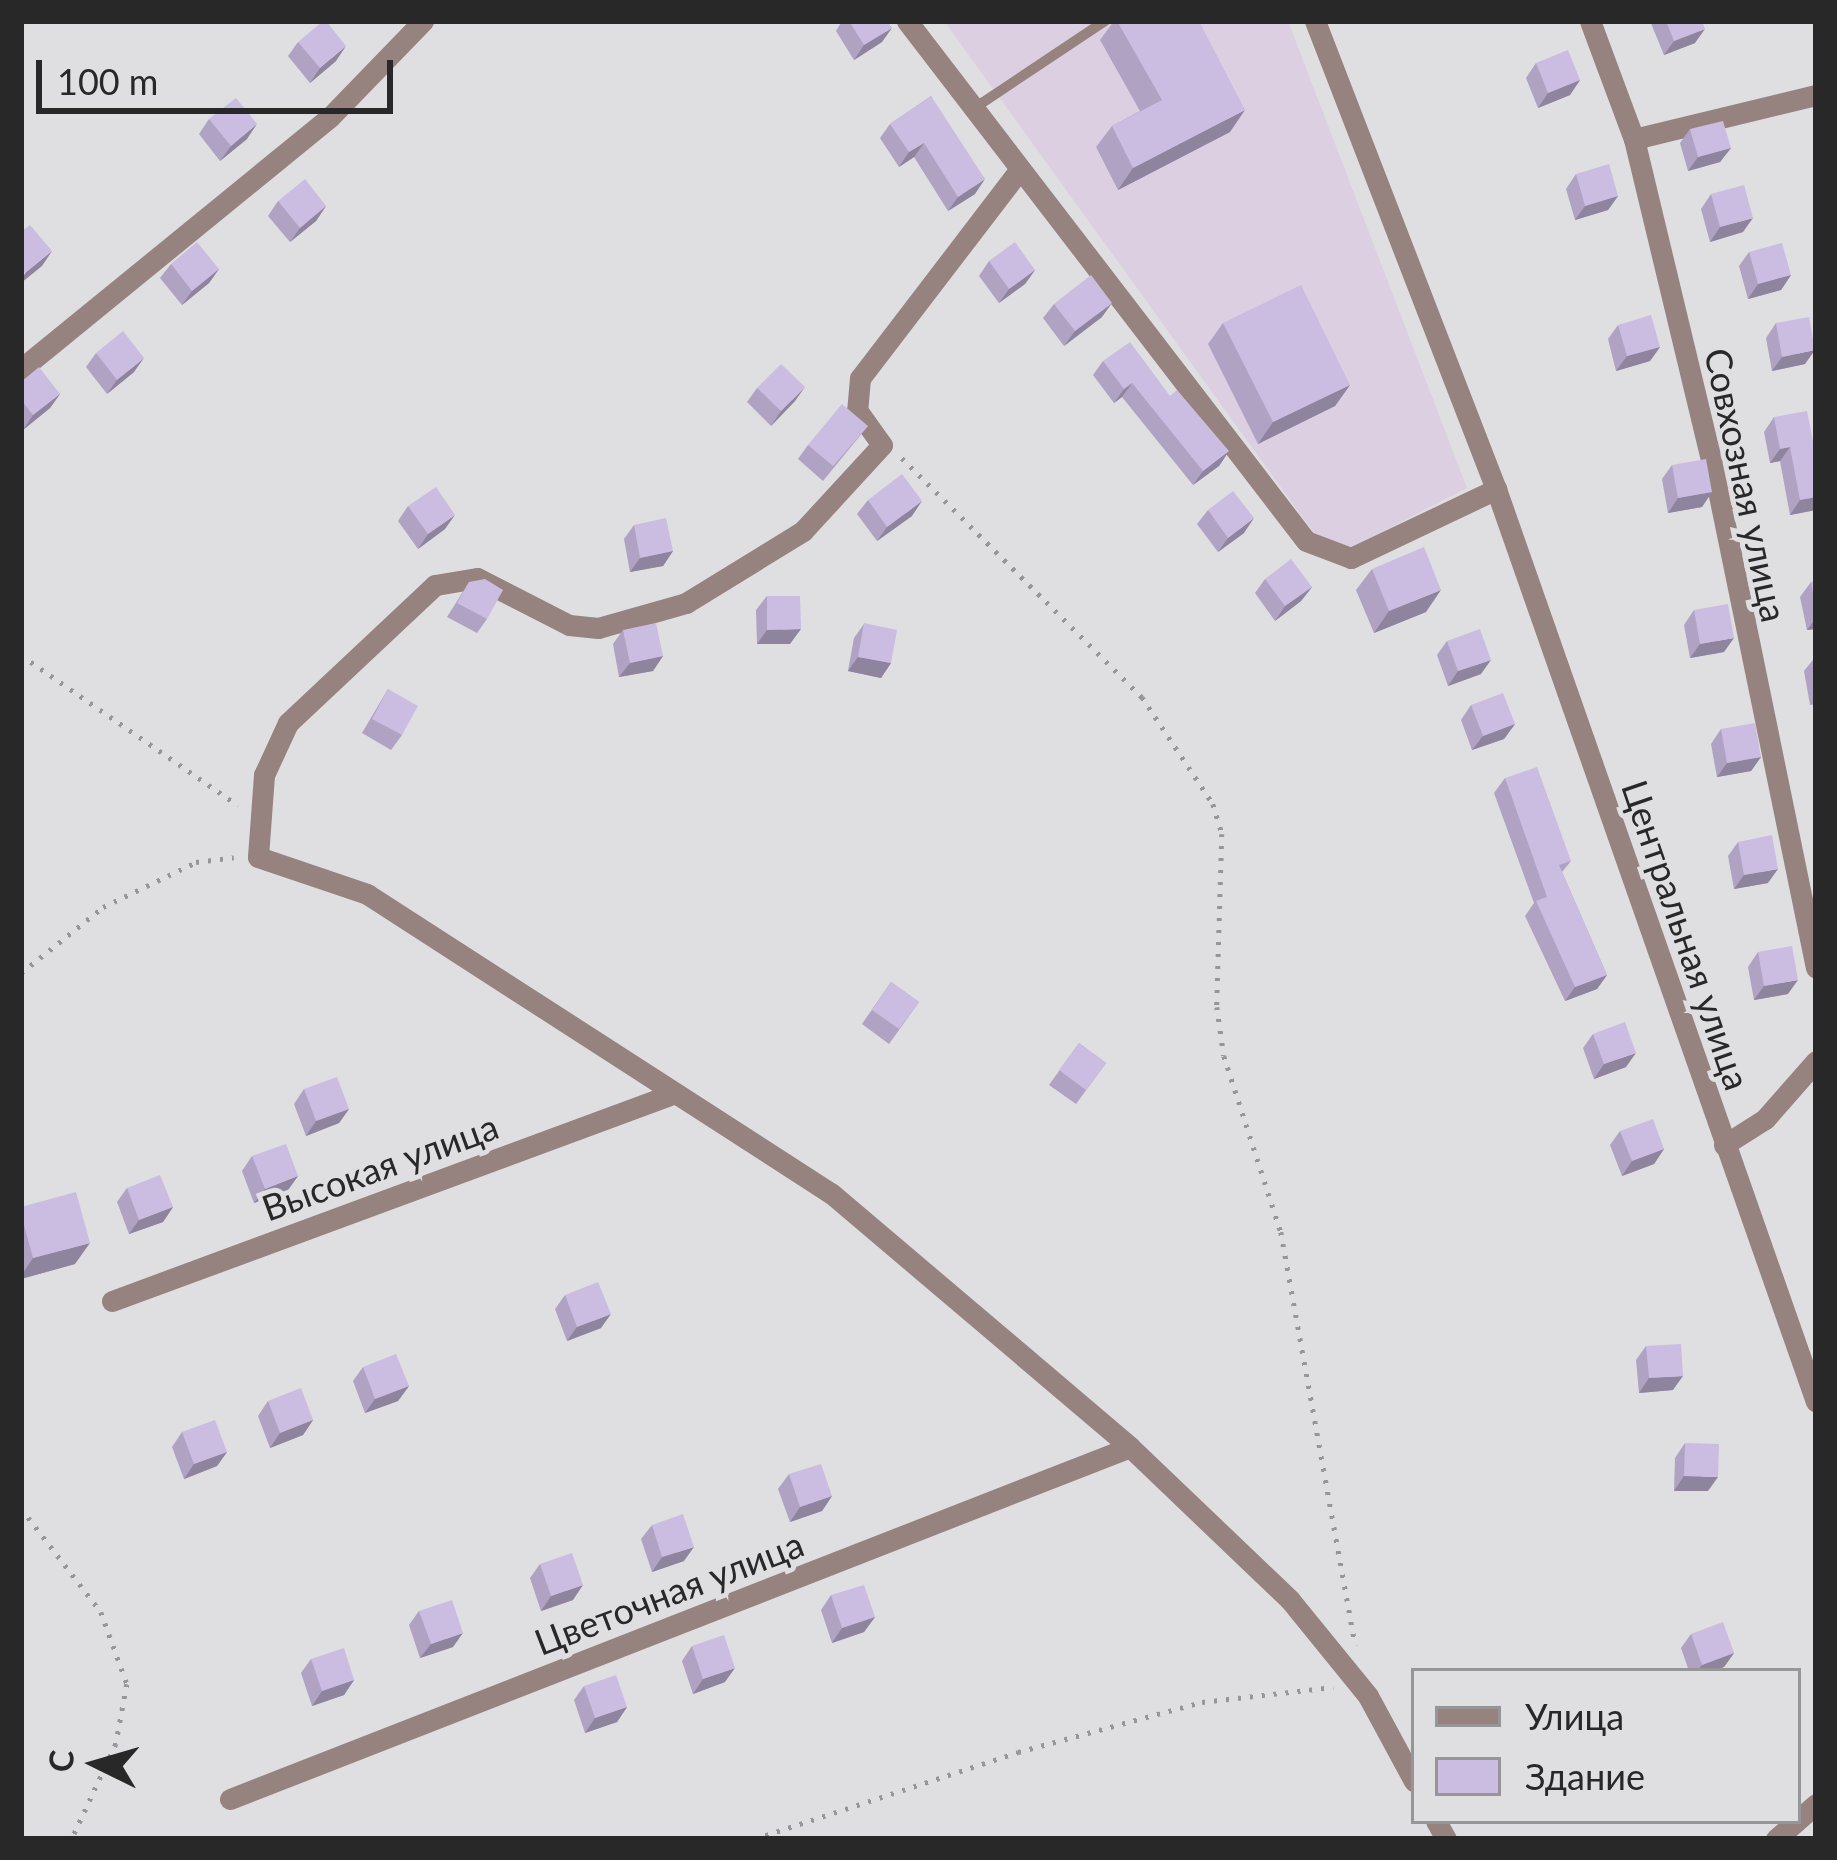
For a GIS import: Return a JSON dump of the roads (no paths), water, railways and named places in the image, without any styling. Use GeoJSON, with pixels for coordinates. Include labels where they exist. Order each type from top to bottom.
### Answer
{"type":"FeatureCollection","features":[{"type":"Feature","properties":{"kind":"street"},"geometry":{"type":"LineString","coordinates":[[21,369],[330,117],[423,21]]}},
{"type":"Feature","properties":{"kind":"street"},"geometry":{"type":"LineString","coordinates":[[907,21],[1017,173],[1306,541],[1326,554],[1352,558],[1496,489]]}},
{"type":"Feature","properties":{"kind":"street","name":"Центральная улица"},"geometry":{"type":"LineString","coordinates":[[1315,21],[1496,489],[1816,1402]]}},
{"type":"Feature","properties":{"kind":"street","name":"Совхозная улица"},"geometry":{"type":"LineString","coordinates":[[1590,21],[1634,139],[1714,471],[1816,968]]}},
{"type":"Feature","properties":{"kind":"street"},"geometry":{"type":"LineString","coordinates":[[1634,139],[1816,95]]}},
{"type":"Feature","properties":{"kind":"street"},"geometry":{"type":"LineString","coordinates":[[1017,173],[860,378],[854,400],[882,446],[859,477],[771,555],[654,616],[582,628],[477,578],[435,585],[288,723],[264,775],[256,820],[258,857],[367,893],[670,1095],[832,1194],[1130,1447],[1290,1600],[1359,1684],[1411,1776]]}},
{"type":"Feature","properties":{"kind":"street"},"geometry":{"type":"LineString","coordinates":[[1724,1144],[1765,1119],[1816,1060]]}},
{"type":"Feature","properties":{"kind":"street","name":"Высокая улица"},"geometry":{"type":"LineString","coordinates":[[112,1301],[670,1095]]}},
{"type":"Feature","properties":{"kind":"street","name":"Цветочная улица"},"geometry":{"type":"LineString","coordinates":[[230,1799],[1130,1447]]}},
{"type":"Feature","properties":{"kind":"lane"},"geometry":{"type":"LineString","coordinates":[[972,110],[1105,21]]}}]}
